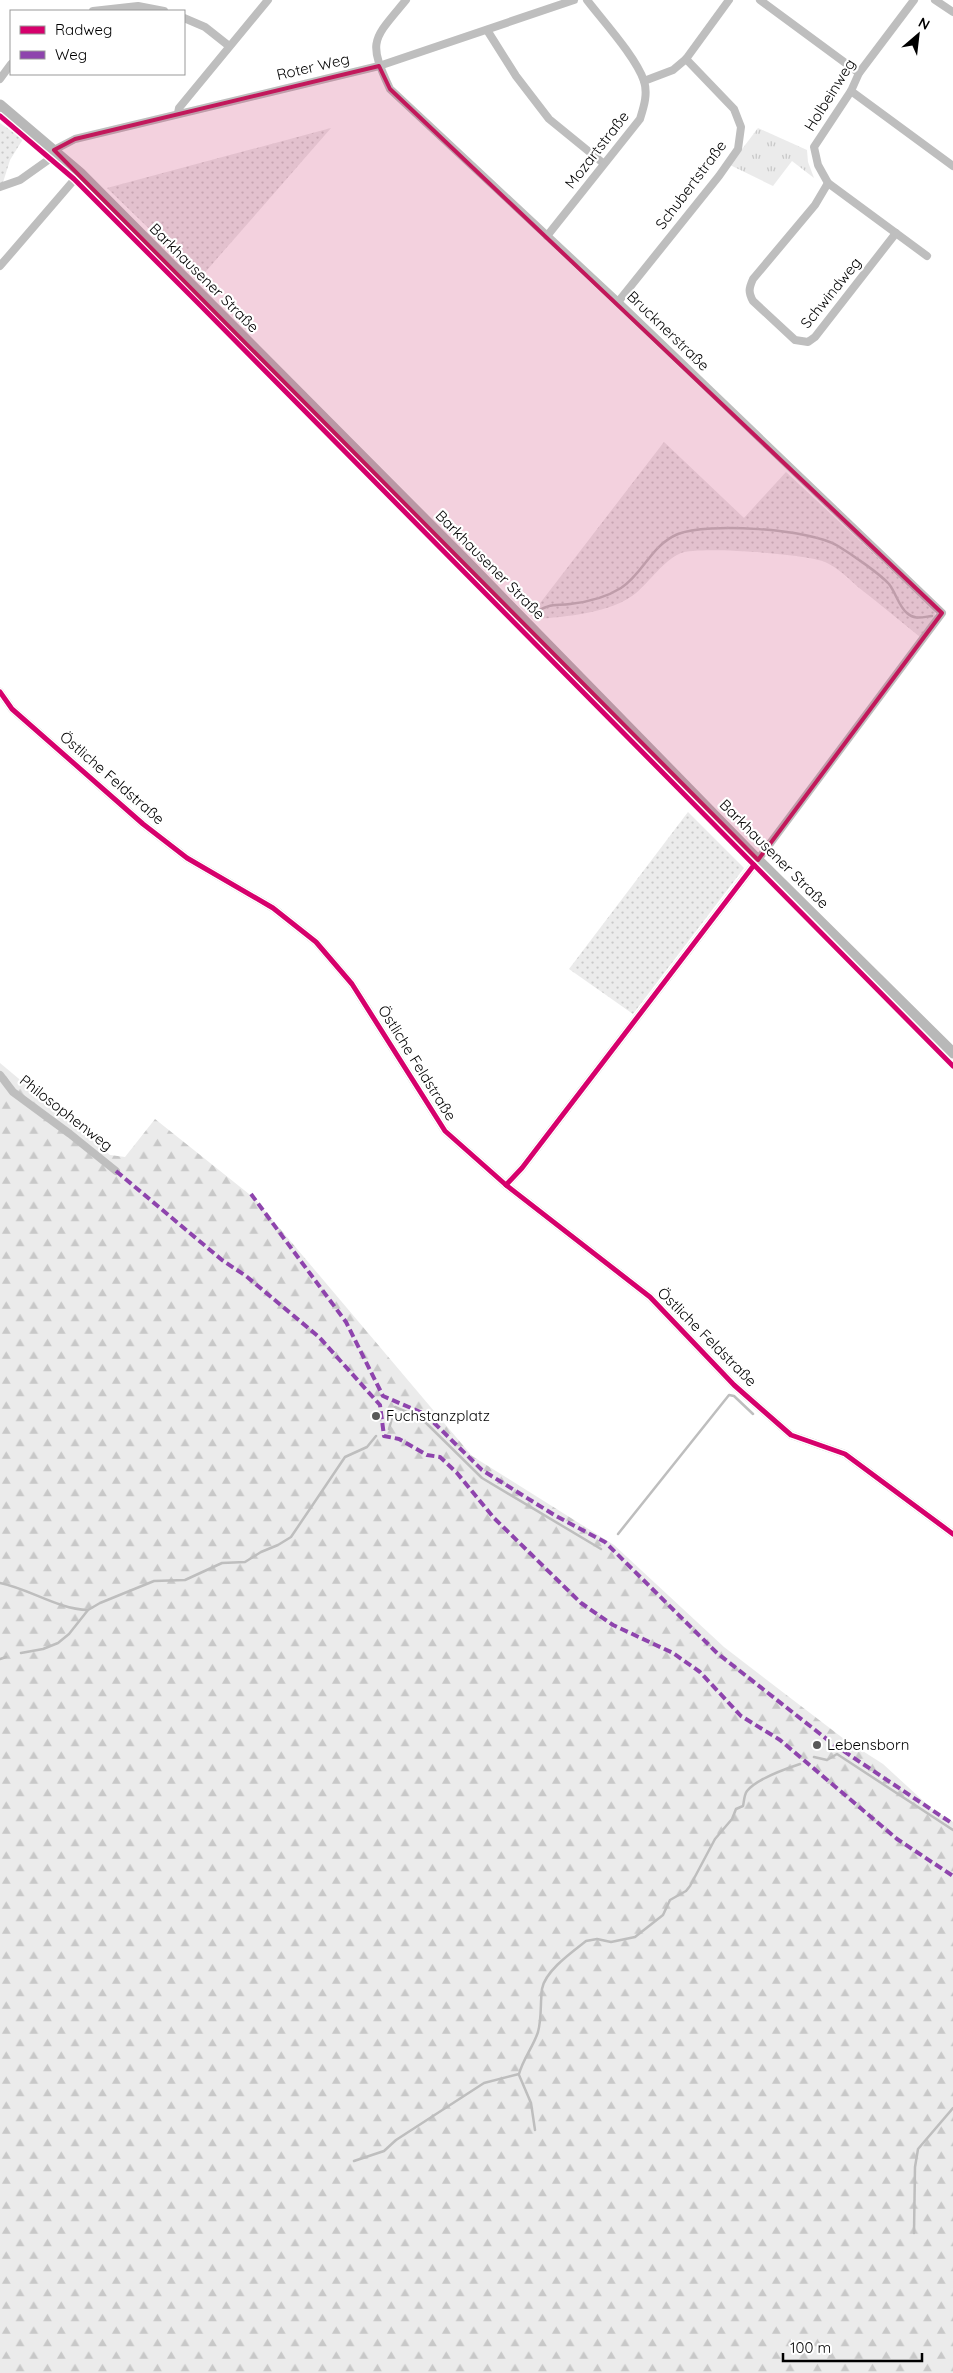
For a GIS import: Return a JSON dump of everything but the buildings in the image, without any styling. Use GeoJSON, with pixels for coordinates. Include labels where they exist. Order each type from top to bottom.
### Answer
{"type":"FeatureCollection","features":[{"type":"Feature","properties":{"kind":"main road","name":"Barkhausener Straße"},"geometry":{"type":"LineString","coordinates":[[0,105],[80,173],[457,552],[758,860],[953,1053]]}},
{"type":"Feature","properties":{"kind":"street"},"geometry":{"type":"LineString","coordinates":[[178,113],[179,108],[268,0]]}},
{"type":"Feature","properties":{"kind":"street","name":"Brucknerstraße"},"geometry":{"type":"LineString","coordinates":[[406,0],[376,40],[379,66],[390,89],[618,302],[942,613],[758,860]]}},
{"type":"Feature","properties":{"kind":"street","name":"Roter Weg"},"geometry":{"type":"LineString","coordinates":[[0,188],[20,180],[56,151],[75,139],[379,66],[574,0]]}},
{"type":"Feature","properties":{"kind":"street","name":"Mozartstraße"},"geometry":{"type":"LineString","coordinates":[[547,236],[640,119],[646,100],[644,81],[631,58],[587,0]]}},
{"type":"Feature","properties":{"kind":"street"},"geometry":{"type":"LineString","coordinates":[[644,81],[673,70],[686,59],[729,0]]}},
{"type":"Feature","properties":{"kind":"street"},"geometry":{"type":"LineString","coordinates":[[760,0],[859,73]]}},
{"type":"Feature","properties":{"kind":"street","name":"Holbeinweg"},"geometry":{"type":"LineString","coordinates":[[914,0],[859,73],[851,91],[814,147],[818,165],[828,183],[927,256]]}},
{"type":"Feature","properties":{"kind":"street"},"geometry":{"type":"LineString","coordinates":[[935,0],[953,12]]}},
{"type":"Feature","properties":{"kind":"street"},"geometry":{"type":"LineString","coordinates":[[102,10],[138,6],[159,10]]}},
{"type":"Feature","properties":{"kind":"street"},"geometry":{"type":"LineString","coordinates":[[185,18],[205,27],[229,46]]}},
{"type":"Feature","properties":{"kind":"street"},"geometry":{"type":"LineString","coordinates":[[487,30],[516,76],[549,119],[604,163]]}},
{"type":"Feature","properties":{"kind":"street","name":"Schubertstraße"},"geometry":{"type":"LineString","coordinates":[[618,302],[719,176],[738,149],[741,127],[734,109],[686,59]]}},
{"type":"Feature","properties":{"kind":"street"},"geometry":{"type":"LineString","coordinates":[[0,79],[10,65]]}},
{"type":"Feature","properties":{"kind":"street"},"geometry":{"type":"LineString","coordinates":[[851,91],[953,166]]}},
{"type":"Feature","properties":{"kind":"street"},"geometry":{"type":"LineString","coordinates":[[0,266],[80,173]]}},
{"type":"Feature","properties":{"kind":"street","name":"Schwindweg"},"geometry":{"type":"LineString","coordinates":[[828,183],[815,204],[754,279],[749,288],[749,294],[753,301],[795,340],[808,342],[815,337],[896,234]]}},
{"type":"Feature","properties":{"kind":"street","name":"Östliche Feldstraße"},"geometry":{"type":"LineString","coordinates":[[0,692],[12,709],[143,824],[186,858],[273,908],[316,942],[352,984],[445,1131],[506,1186],[650,1296],[734,1385],[791,1435],[845,1454],[953,1534]]}},
{"type":"Feature","properties":{"kind":"street"},"geometry":{"type":"LineString","coordinates":[[506,1186],[522,1168],[758,860]]}},
{"type":"Feature","properties":{"kind":"street","name":"Philosophenweg"},"geometry":{"type":"LineString","coordinates":[[0,1075],[13,1092],[116,1171]]}},
{"type":"Feature","properties":{"kind":"highlighted area"},"geometry":{"type":"Polygon","coordinates":[[[379,66],[390,89],[942,613],[758,860],[54,150],[75,139],[379,66]]]}},
{"type":"Feature","properties":{"kind":"green space"},"geometry":{"type":"Polygon","coordinates":[[[0,123],[23,139],[10,160],[0,192],[0,123]]]}},
{"type":"Feature","properties":{"kind":"green space"},"geometry":{"type":"Polygon","coordinates":[[[331,128],[200,278],[107,188],[331,128]]]}},
{"type":"Feature","properties":{"kind":"green space"},"geometry":{"type":"Polygon","coordinates":[[[758,128],[807,150],[808,162],[814,178],[792,161],[773,186],[730,165],[758,128]]]}},
{"type":"Feature","properties":{"kind":"green space"},"geometry":{"type":"Polygon","coordinates":[[[664,442],[744,518],[786,472],[935,611],[935,618],[920,637],[842,573],[825,562],[797,556],[709,550],[692,551],[675,556],[636,593],[614,605],[588,613],[535,619],[531,615],[664,442]]]}},
{"type":"Feature","properties":{"kind":"green space"},"geometry":{"type":"Polygon","coordinates":[[[688,812],[744,868],[633,1014],[569,969],[688,812]]]}},
{"type":"Feature","properties":{"kind":"green space"},"geometry":{"type":"Polygon","coordinates":[[[0,1063],[110,1155],[125,1157],[155,1119],[254,1198],[472,1456],[614,1545],[724,1647],[844,1739],[883,1764],[932,1809],[953,1822],[953,2373],[0,2373],[0,1063]]]}},
{"type":"Feature","properties":{"kind":"waterway"},"geometry":{"type":"LineString","coordinates":[[535,613],[548,606],[590,601],[621,588],[629,582],[661,545],[678,534],[692,530],[734,528],[806,535],[825,540],[838,546],[865,564],[889,584],[904,610],[910,615],[919,618],[932,616]]}},
{"type":"Feature","properties":{"kind":"waterway"},"geometry":{"type":"LineString","coordinates":[[618,1534],[729,1395],[734,1396],[753,1414]]}},
{"type":"Feature","properties":{"kind":"waterway"},"geometry":{"type":"LineString","coordinates":[[389,1429],[395,1407],[421,1418],[482,1478],[601,1549]]}},
{"type":"Feature","properties":{"kind":"waterway"},"geometry":{"type":"LineString","coordinates":[[21,1653],[43,1649],[58,1643],[69,1634],[88,1610],[100,1603],[154,1581],[185,1580],[222,1563],[245,1562],[261,1552],[278,1545],[291,1537],[345,1457],[367,1447],[376,1436]]}},
{"type":"Feature","properties":{"kind":"waterway"},"geometry":{"type":"LineString","coordinates":[[0,1583],[54,1603],[88,1610]]}},
{"type":"Feature","properties":{"kind":"waterway"},"geometry":{"type":"LineString","coordinates":[[0,1659],[6,1657]]}},
{"type":"Feature","properties":{"kind":"waterway"},"geometry":{"type":"LineString","coordinates":[[814,1757],[827,1760],[837,1754],[953,1830]]}},
{"type":"Feature","properties":{"kind":"waterway"},"geometry":{"type":"LineString","coordinates":[[354,2161],[384,2151],[396,2140],[484,2083],[519,2074],[538,2032],[542,1989],[548,1975],[586,1941],[597,1939],[611,1942],[635,1937],[663,1915],[670,1900],[686,1891],[690,1886],[715,1839],[732,1819],[736,1809],[743,1806],[747,1791],[757,1782],[800,1764]]}},
{"type":"Feature","properties":{"kind":"waterway"},"geometry":{"type":"LineString","coordinates":[[519,2075],[531,2103],[535,2130]]}},
{"type":"Feature","properties":{"kind":"waterway"},"geometry":{"type":"LineString","coordinates":[[914,2233],[915,2167],[918,2149],[953,2108]]}},
{"type":"Feature","properties":{"kind":"marked path"},"geometry":{"type":"LineString","coordinates":[[116,1171],[222,1260],[246,1276],[319,1337],[380,1405],[384,1436],[399,1439],[427,1455],[440,1457],[457,1473],[494,1518],[581,1603],[613,1625],[673,1653],[700,1672],[741,1716],[780,1740],[897,1839],[953,1876]]}},
{"type":"Feature","properties":{"kind":"marked path"},"geometry":{"type":"LineString","coordinates":[[251,1194],[346,1322],[383,1396],[425,1414],[482,1470],[556,1516],[605,1542],[717,1653],[833,1744],[953,1824]]}},
{"type":"Feature","properties":{"kind":"cycle path"},"geometry":{"type":"LineString","coordinates":[[0,116],[74,179],[953,1066]]}},
{"type":"Feature","properties":{"kind":"cycle path"},"geometry":{"type":"LineString","coordinates":[[0,692],[12,709],[143,824],[187,858],[273,908],[316,942],[352,984],[445,1131],[506,1185],[650,1297],[734,1385],[791,1435],[845,1454],[953,1534]]}},
{"type":"Feature","properties":{"kind":"cycle path"},"geometry":{"type":"LineString","coordinates":[[506,1185],[522,1168],[754,865]]}},
{"type":"Feature","properties":{"kind":"place","name":"Fuchstanzplatz"},"geometry":{"type":"Point","coordinates":[376,1416]}},
{"type":"Feature","properties":{"kind":"place","name":"Lebensborn"},"geometry":{"type":"Point","coordinates":[817,1745]}}]}
